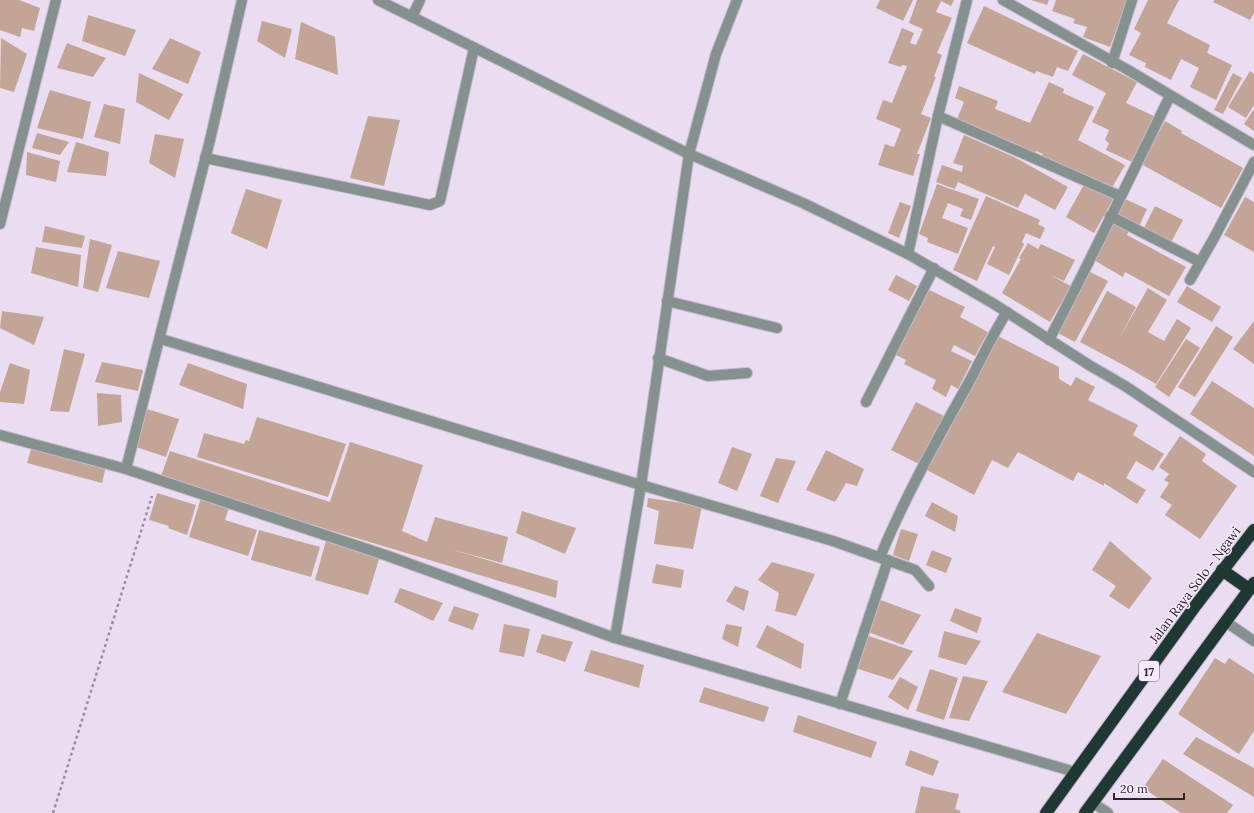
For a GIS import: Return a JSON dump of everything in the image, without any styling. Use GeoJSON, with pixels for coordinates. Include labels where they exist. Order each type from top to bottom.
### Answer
{"type":"FeatureCollection","features":[{"type":"Feature","properties":{"kind":"highway","name":"Jalan Raya Solo - Ngawi"},"geometry":{"type":"LineString","coordinates":[[1046,813],[1074,772],[1222,570],[1254,530]]}},
{"type":"Feature","properties":{"kind":"highway"},"geometry":{"type":"LineString","coordinates":[[1222,570],[1252,586]]}},
{"type":"Feature","properties":{"kind":"highway","name":"17"},"geometry":{"type":"LineString","coordinates":[[1085,813],[1252,586]]}},
{"type":"Feature","properties":{"kind":"street"},"geometry":{"type":"LineString","coordinates":[[0,224],[56,0]]}},
{"type":"Feature","properties":{"kind":"street"},"geometry":{"type":"LineString","coordinates":[[126,468],[161,338],[242,0]]}},
{"type":"Feature","properties":{"kind":"street"},"geometry":{"type":"LineString","coordinates":[[378,0],[689,154],[803,204],[934,268],[1007,312],[1048,340],[1125,386],[1254,472]]}},
{"type":"Feature","properties":{"kind":"street"},"geometry":{"type":"LineString","coordinates":[[412,17],[420,0]]}},
{"type":"Feature","properties":{"kind":"street"},"geometry":{"type":"LineString","coordinates":[[615,638],[641,485],[658,358],[689,154],[716,54],[737,0]]}},
{"type":"Feature","properties":{"kind":"street"},"geometry":{"type":"LineString","coordinates":[[908,254],[938,116],[966,0]]}},
{"type":"Feature","properties":{"kind":"street"},"geometry":{"type":"LineString","coordinates":[[1003,0],[1112,63],[1128,70],[1254,145]]}},
{"type":"Feature","properties":{"kind":"street"},"geometry":{"type":"LineString","coordinates":[[1112,63],[1132,0]]}},
{"type":"Feature","properties":{"kind":"street"},"geometry":{"type":"LineString","coordinates":[[205,158],[430,205],[440,201],[474,48]]}},
{"type":"Feature","properties":{"kind":"street"},"geometry":{"type":"LineString","coordinates":[[1048,340],[1079,283],[1110,216],[1170,96]]}},
{"type":"Feature","properties":{"kind":"street"},"geometry":{"type":"LineString","coordinates":[[938,116],[1120,196]]}},
{"type":"Feature","properties":{"kind":"street"},"geometry":{"type":"LineString","coordinates":[[1190,280],[1254,162]]}},
{"type":"Feature","properties":{"kind":"street"},"geometry":{"type":"LineString","coordinates":[[1110,216],[1200,262]]}},
{"type":"Feature","properties":{"kind":"street"},"geometry":{"type":"LineString","coordinates":[[866,402],[934,268]]}},
{"type":"Feature","properties":{"kind":"street"},"geometry":{"type":"LineString","coordinates":[[667,301],[777,328]]}},
{"type":"Feature","properties":{"kind":"street"},"geometry":{"type":"LineString","coordinates":[[840,704],[900,508],[982,358],[994,330],[1007,312]]}},
{"type":"Feature","properties":{"kind":"street"},"geometry":{"type":"LineString","coordinates":[[161,338],[641,485],[765,520],[915,570],[929,586]]}},
{"type":"Feature","properties":{"kind":"street"},"geometry":{"type":"LineString","coordinates":[[658,358],[708,376],[747,373]]}},
{"type":"Feature","properties":{"kind":"street"},"geometry":{"type":"LineString","coordinates":[[0,435],[126,468],[157,480],[388,556],[615,638],[1074,772]]}},
{"type":"Feature","properties":{"kind":"street"},"geometry":{"type":"LineString","coordinates":[[1226,622],[1254,641]]}},
{"type":"Feature","properties":{"kind":"street"},"geometry":{"type":"LineString","coordinates":[[1092,802],[1108,813]]}},
{"type":"Feature","properties":{"kind":"path"},"geometry":{"type":"LineString","coordinates":[[53,813],[157,480]]}},
{"type":"Feature","properties":{"kind":"building"},"geometry":{"type":"Polygon","coordinates":[[[0,0],[19,0],[40,8],[34,31],[22,28],[20,37],[0,30],[0,0]]]}},
{"type":"Feature","properties":{"kind":"building"},"geometry":{"type":"Polygon","coordinates":[[[880,0],[913,0],[903,21],[876,8],[880,0]]]}},
{"type":"Feature","properties":{"kind":"building"},"geometry":{"type":"Polygon","coordinates":[[[917,0],[954,0],[951,6],[941,1],[936,12],[952,18],[937,53],[942,55],[934,77],[936,77],[921,114],[931,118],[917,154],[920,154],[913,176],[878,165],[885,144],[894,147],[901,129],[876,119],[883,100],[892,103],[907,66],[902,65],[901,67],[888,63],[902,28],[914,33],[910,43],[916,45],[923,29],[909,23],[917,0]]]}},
{"type":"Feature","properties":{"kind":"building"},"geometry":{"type":"Polygon","coordinates":[[[1031,0],[1049,0],[1047,5],[1031,0]]]}},
{"type":"Feature","properties":{"kind":"building"},"geometry":{"type":"Polygon","coordinates":[[[1056,0],[1127,0],[1110,47],[1083,37],[1087,27],[1073,23],[1075,19],[1052,11],[1056,0]]]}},
{"type":"Feature","properties":{"kind":"building"},"geometry":{"type":"Polygon","coordinates":[[[1148,0],[1179,0],[1167,23],[1210,45],[1207,53],[1232,65],[1216,100],[1190,87],[1199,68],[1181,59],[1171,80],[1145,67],[1146,63],[1129,55],[1141,33],[1134,29],[1148,0]]]}},
{"type":"Feature","properties":{"kind":"building"},"geometry":{"type":"Polygon","coordinates":[[[1214,0],[1254,0],[1254,13],[1250,20],[1213,2],[1214,0]]]}},
{"type":"Feature","properties":{"kind":"building"},"geometry":{"type":"Polygon","coordinates":[[[984,6],[1078,51],[1068,71],[1057,67],[1053,77],[1036,71],[1035,74],[967,43],[984,6]]]}},
{"type":"Feature","properties":{"kind":"building"},"geometry":{"type":"Polygon","coordinates":[[[88,15],[136,30],[125,56],[82,41],[88,15]]]}},
{"type":"Feature","properties":{"kind":"building"},"geometry":{"type":"Polygon","coordinates":[[[262,21],[292,29],[285,58],[257,41],[262,21]]]}},
{"type":"Feature","properties":{"kind":"building"},"geometry":{"type":"Polygon","coordinates":[[[301,22],[335,37],[338,75],[295,59],[301,22]]]}},
{"type":"Feature","properties":{"kind":"building"},"geometry":{"type":"Polygon","coordinates":[[[1,38],[27,54],[14,92],[0,88],[1,38]]]}},
{"type":"Feature","properties":{"kind":"building"},"geometry":{"type":"Polygon","coordinates":[[[170,38],[201,52],[188,84],[152,69],[170,38]]]}},
{"type":"Feature","properties":{"kind":"building"},"geometry":{"type":"Polygon","coordinates":[[[67,43],[106,58],[93,77],[57,68],[67,43]]]}},
{"type":"Feature","properties":{"kind":"building"},"geometry":{"type":"Polygon","coordinates":[[[1083,54],[1137,82],[1126,103],[1156,117],[1134,163],[1106,150],[1109,143],[1105,140],[1109,130],[1092,122],[1106,93],[1072,75],[1083,54]]]}},
{"type":"Feature","properties":{"kind":"building"},"geometry":{"type":"Polygon","coordinates":[[[1250,71],[1254,74],[1254,105],[1246,118],[1228,107],[1250,71]]]}},
{"type":"Feature","properties":{"kind":"building"},"geometry":{"type":"Polygon","coordinates":[[[139,73],[183,94],[169,120],[136,102],[139,73]]]}},
{"type":"Feature","properties":{"kind":"building"},"geometry":{"type":"Polygon","coordinates":[[[1233,73],[1242,78],[1223,114],[1214,110],[1233,73]]]}},
{"type":"Feature","properties":{"kind":"building"},"geometry":{"type":"Polygon","coordinates":[[[1049,82],[1064,89],[1063,93],[1094,107],[1078,140],[1125,165],[1109,193],[1115,196],[1094,233],[1066,217],[1086,181],[1040,160],[1043,154],[1036,151],[1033,156],[955,124],[964,102],[955,98],[959,86],[998,101],[995,109],[1030,123],[1049,82]]]}},
{"type":"Feature","properties":{"kind":"building"},"geometry":{"type":"Polygon","coordinates":[[[50,90],[91,102],[83,139],[37,128],[50,90]]]}},
{"type":"Feature","properties":{"kind":"building"},"geometry":{"type":"Polygon","coordinates":[[[104,104],[125,109],[120,144],[94,137],[104,104]]]}},
{"type":"Feature","properties":{"kind":"building"},"geometry":{"type":"Polygon","coordinates":[[[1254,109],[1254,131],[1244,124],[1254,109]]]}},
{"type":"Feature","properties":{"kind":"building"},"geometry":{"type":"Polygon","coordinates":[[[368,116],[400,120],[384,186],[350,178],[368,116]]]}},
{"type":"Feature","properties":{"kind":"building"},"geometry":{"type":"Polygon","coordinates":[[[1165,121],[1182,131],[1181,133],[1243,168],[1221,208],[1141,164],[1165,121]]]}},
{"type":"Feature","properties":{"kind":"building"},"geometry":{"type":"Polygon","coordinates":[[[37,133],[69,142],[60,155],[32,148],[37,133]]]}},
{"type":"Feature","properties":{"kind":"building"},"geometry":{"type":"Polygon","coordinates":[[[155,134],[184,139],[175,178],[149,163],[155,134]]]}},
{"type":"Feature","properties":{"kind":"building"},"geometry":{"type":"Polygon","coordinates":[[[964,135],[1014,157],[1068,187],[1055,210],[1025,194],[1018,208],[958,182],[955,189],[936,182],[942,165],[962,172],[963,166],[953,163],[964,135]]]}},
{"type":"Feature","properties":{"kind":"building"},"geometry":{"type":"Polygon","coordinates":[[[76,142],[109,152],[106,176],[67,172],[76,142]]]}},
{"type":"Feature","properties":{"kind":"building"},"geometry":{"type":"Polygon","coordinates":[[[27,152],[60,161],[56,182],[26,175],[27,152]]]}},
{"type":"Feature","properties":{"kind":"building"},"geometry":{"type":"Polygon","coordinates":[[[937,184],[979,199],[971,220],[960,216],[963,209],[948,203],[942,218],[968,228],[958,254],[927,242],[928,238],[919,234],[937,184]]]}},
{"type":"Feature","properties":{"kind":"building"},"geometry":{"type":"Polygon","coordinates":[[[246,189],[282,200],[267,249],[231,233],[246,189]]]}},
{"type":"Feature","properties":{"kind":"building"},"geometry":{"type":"Polygon","coordinates":[[[986,196],[1040,220],[1038,224],[1045,228],[1040,239],[1026,233],[1022,242],[1024,244],[1009,275],[987,264],[995,247],[993,246],[977,281],[953,270],[986,196]]]}},
{"type":"Feature","properties":{"kind":"building"},"geometry":{"type":"Polygon","coordinates":[[[1245,197],[1254,202],[1254,252],[1224,235],[1245,197]]]}},
{"type":"Feature","properties":{"kind":"building"},"geometry":{"type":"Polygon","coordinates":[[[1123,198],[1147,209],[1136,233],[1118,226],[1129,231],[1127,235],[1186,267],[1169,296],[1125,272],[1123,277],[1092,259],[1123,198]]]}},
{"type":"Feature","properties":{"kind":"building"},"geometry":{"type":"Polygon","coordinates":[[[900,202],[911,206],[899,238],[888,233],[900,202]]]}},
{"type":"Feature","properties":{"kind":"building"},"geometry":{"type":"Polygon","coordinates":[[[1155,206],[1183,220],[1169,246],[1142,232],[1155,206]]]}},
{"type":"Feature","properties":{"kind":"building"},"geometry":{"type":"Polygon","coordinates":[[[45,226],[85,236],[82,248],[42,242],[45,226]]]}},
{"type":"Feature","properties":{"kind":"building"},"geometry":{"type":"Polygon","coordinates":[[[90,239],[112,245],[98,292],[83,288],[90,239]]]}},
{"type":"Feature","properties":{"kind":"building"},"geometry":{"type":"Polygon","coordinates":[[[1028,243],[1038,249],[1041,244],[1075,260],[1064,281],[1050,275],[1071,286],[1050,322],[1002,293],[1028,243]]]}},
{"type":"Feature","properties":{"kind":"building"},"geometry":{"type":"Polygon","coordinates":[[[36,247],[81,255],[78,287],[31,273],[36,247]]]}},
{"type":"Feature","properties":{"kind":"building"},"geometry":{"type":"Polygon","coordinates":[[[118,251],[160,261],[149,298],[106,288],[118,251]]]}},
{"type":"Feature","properties":{"kind":"building"},"geometry":{"type":"Polygon","coordinates":[[[1088,271],[1108,281],[1075,342],[1056,332],[1088,271]]]}},
{"type":"Feature","properties":{"kind":"building"},"geometry":{"type":"Polygon","coordinates":[[[896,275],[917,286],[909,301],[888,290],[896,275]]]}},
{"type":"Feature","properties":{"kind":"building"},"geometry":{"type":"Polygon","coordinates":[[[1187,286],[1221,307],[1212,322],[1177,302],[1187,286]]]}},
{"type":"Feature","properties":{"kind":"building"},"geometry":{"type":"Polygon","coordinates":[[[1148,288],[1167,300],[1148,332],[1164,341],[1177,319],[1191,328],[1156,384],[1080,342],[1107,291],[1136,307],[1119,339],[1148,288]]]}},
{"type":"Feature","properties":{"kind":"building"},"geometry":{"type":"Polygon","coordinates":[[[927,289],[965,307],[960,317],[988,332],[975,356],[954,345],[951,351],[972,361],[958,389],[951,385],[946,397],[932,389],[936,380],[904,364],[906,360],[894,354],[927,289]]]}},
{"type":"Feature","properties":{"kind":"building"},"geometry":{"type":"Polygon","coordinates":[[[2,311],[44,317],[34,345],[0,328],[2,311]]]}},
{"type":"Feature","properties":{"kind":"building"},"geometry":{"type":"Polygon","coordinates":[[[1254,321],[1254,364],[1233,349],[1254,321]]]}},
{"type":"Feature","properties":{"kind":"building"},"geometry":{"type":"Polygon","coordinates":[[[1216,326],[1233,337],[1195,397],[1178,387],[1216,326]]]}},
{"type":"Feature","properties":{"kind":"building"},"geometry":{"type":"Polygon","coordinates":[[[998,336],[1059,367],[1059,379],[1071,386],[1076,377],[1095,387],[1088,400],[1138,425],[1133,435],[1164,454],[1153,471],[1136,461],[1126,478],[1146,490],[1137,504],[1104,483],[1104,486],[1078,472],[1073,481],[1018,452],[1008,468],[992,460],[974,495],[925,469],[942,434],[946,436],[998,336]]]}},
{"type":"Feature","properties":{"kind":"building"},"geometry":{"type":"Polygon","coordinates":[[[1186,339],[1200,348],[1169,397],[1155,387],[1186,339]]]}},
{"type":"Feature","properties":{"kind":"building"},"geometry":{"type":"Polygon","coordinates":[[[64,349],[85,354],[69,412],[50,411],[64,349]]]}},
{"type":"Feature","properties":{"kind":"building"},"geometry":{"type":"Polygon","coordinates":[[[102,362],[143,370],[138,391],[95,382],[102,362]]]}},
{"type":"Feature","properties":{"kind":"building"},"geometry":{"type":"Polygon","coordinates":[[[10,363],[30,370],[24,404],[0,402],[0,392],[10,363]]]}},
{"type":"Feature","properties":{"kind":"building"},"geometry":{"type":"Polygon","coordinates":[[[188,363],[247,384],[243,409],[179,385],[188,363]]]}},
{"type":"Feature","properties":{"kind":"building"},"geometry":{"type":"Polygon","coordinates":[[[1212,381],[1254,408],[1254,456],[1190,414],[1212,381]]]}},
{"type":"Feature","properties":{"kind":"building"},"geometry":{"type":"Polygon","coordinates":[[[97,393],[121,395],[122,422],[98,426],[97,393]]]}},
{"type":"Feature","properties":{"kind":"building"},"geometry":{"type":"Polygon","coordinates":[[[916,402],[944,416],[919,464],[891,450],[916,402]]]}},
{"type":"Feature","properties":{"kind":"building"},"geometry":{"type":"Polygon","coordinates":[[[147,409],[179,419],[166,457],[136,447],[147,409]]]}},
{"type":"Feature","properties":{"kind":"building"},"geometry":{"type":"Polygon","coordinates":[[[257,417],[346,444],[328,497],[197,457],[204,433],[244,444],[246,440],[249,441],[257,417]]]}},
{"type":"Feature","properties":{"kind":"building"},"geometry":{"type":"Polygon","coordinates":[[[1180,436],[1206,454],[1202,461],[1237,486],[1200,539],[1165,515],[1172,505],[1160,497],[1169,483],[1164,480],[1169,474],[1159,467],[1180,436]]]}},
{"type":"Feature","properties":{"kind":"building"},"geometry":{"type":"Polygon","coordinates":[[[350,442],[423,465],[402,531],[427,542],[435,517],[508,537],[502,563],[450,549],[558,581],[556,598],[160,479],[170,451],[330,502],[350,442]]]}},
{"type":"Feature","properties":{"kind":"building"},"geometry":{"type":"Polygon","coordinates":[[[32,446],[106,466],[102,483],[27,463],[32,446]]]}},
{"type":"Feature","properties":{"kind":"building"},"geometry":{"type":"Polygon","coordinates":[[[732,447],[752,454],[737,491],[718,483],[732,447]]]}},
{"type":"Feature","properties":{"kind":"building"},"geometry":{"type":"Polygon","coordinates":[[[826,450],[864,469],[857,486],[846,483],[835,502],[806,490],[826,450]]]}},
{"type":"Feature","properties":{"kind":"building"},"geometry":{"type":"Polygon","coordinates":[[[776,458],[796,461],[778,503],[760,496],[776,458]]]}},
{"type":"Feature","properties":{"kind":"building"},"geometry":{"type":"Polygon","coordinates":[[[157,493],[196,505],[187,535],[168,528],[169,526],[149,520],[157,493]]]}},
{"type":"Feature","properties":{"kind":"building"},"geometry":{"type":"Polygon","coordinates":[[[201,498],[229,507],[225,520],[257,530],[248,556],[189,537],[201,498]]]}},
{"type":"Feature","properties":{"kind":"building"},"geometry":{"type":"Polygon","coordinates":[[[648,498],[702,506],[693,549],[654,544],[659,511],[647,507],[648,498]]]}},
{"type":"Feature","properties":{"kind":"building"},"geometry":{"type":"Polygon","coordinates":[[[932,502],[958,516],[955,532],[925,516],[932,502]]]}},
{"type":"Feature","properties":{"kind":"building"},"geometry":{"type":"Polygon","coordinates":[[[522,511],[576,528],[565,554],[516,533],[522,511]]]}},
{"type":"Feature","properties":{"kind":"building"},"geometry":{"type":"Polygon","coordinates":[[[901,529],[918,534],[909,561],[893,555],[901,529]]]}},
{"type":"Feature","properties":{"kind":"building"},"geometry":{"type":"Polygon","coordinates":[[[259,530],[320,547],[311,577],[251,560],[259,530]]]}},
{"type":"Feature","properties":{"kind":"building"},"geometry":{"type":"Polygon","coordinates":[[[326,541],[380,556],[368,595],[315,580],[326,541]]]}},
{"type":"Feature","properties":{"kind":"building"},"geometry":{"type":"Polygon","coordinates":[[[1110,541],[1152,578],[1129,609],[1109,596],[1116,586],[1092,570],[1110,541]]]}},
{"type":"Feature","properties":{"kind":"building"},"geometry":{"type":"Polygon","coordinates":[[[932,550],[952,558],[946,573],[926,565],[932,550]]]}},
{"type":"Feature","properties":{"kind":"building"},"geometry":{"type":"Polygon","coordinates":[[[772,562],[815,574],[796,616],[775,611],[779,593],[758,580],[772,562]]]}},
{"type":"Feature","properties":{"kind":"building"},"geometry":{"type":"Polygon","coordinates":[[[656,564],[684,570],[681,588],[652,583],[656,564]]]}},
{"type":"Feature","properties":{"kind":"building"},"geometry":{"type":"Polygon","coordinates":[[[735,586],[749,591],[744,611],[726,601],[735,586]]]}},
{"type":"Feature","properties":{"kind":"building"},"geometry":{"type":"Polygon","coordinates":[[[400,588],[443,603],[433,621],[394,602],[400,588]]]}},
{"type":"Feature","properties":{"kind":"building"},"geometry":{"type":"Polygon","coordinates":[[[878,599],[921,615],[903,645],[868,632],[878,599]]]}},
{"type":"Feature","properties":{"kind":"building"},"geometry":{"type":"Polygon","coordinates":[[[454,606],[479,614],[473,630],[448,621],[454,606]]]}},
{"type":"Feature","properties":{"kind":"building"},"geometry":{"type":"Polygon","coordinates":[[[955,608],[982,618],[977,633],[950,621],[955,608]]]}},
{"type":"Feature","properties":{"kind":"building"},"geometry":{"type":"Polygon","coordinates":[[[504,624],[530,629],[524,657],[499,652],[504,624]]]}},
{"type":"Feature","properties":{"kind":"building"},"geometry":{"type":"Polygon","coordinates":[[[726,624],[742,627],[738,647],[722,639],[726,624]]]}},
{"type":"Feature","properties":{"kind":"building"},"geometry":{"type":"Polygon","coordinates":[[[767,625],[804,644],[801,669],[756,647],[767,625]]]}},
{"type":"Feature","properties":{"kind":"building"},"geometry":{"type":"Polygon","coordinates":[[[944,631],[981,641],[966,665],[938,657],[944,631]]]}},
{"type":"Feature","properties":{"kind":"building"},"geometry":{"type":"Polygon","coordinates":[[[1037,633],[1101,656],[1066,714],[1002,692],[1037,633]]]}},
{"type":"Feature","properties":{"kind":"building"},"geometry":{"type":"Polygon","coordinates":[[[542,634],[573,642],[565,662],[536,652],[542,634]]]}},
{"type":"Feature","properties":{"kind":"building"},"geometry":{"type":"Polygon","coordinates":[[[866,635],[913,651],[893,680],[855,668],[866,635]]]}},
{"type":"Feature","properties":{"kind":"building"},"geometry":{"type":"Polygon","coordinates":[[[591,650],[644,665],[639,688],[584,671],[591,650]]]}},
{"type":"Feature","properties":{"kind":"building"},"geometry":{"type":"Polygon","coordinates":[[[1215,658],[1225,664],[1229,658],[1254,674],[1254,731],[1239,754],[1178,714],[1215,658]]]}},
{"type":"Feature","properties":{"kind":"building"},"geometry":{"type":"Polygon","coordinates":[[[930,669],[958,678],[944,720],[916,711],[930,669]]]}},
{"type":"Feature","properties":{"kind":"building"},"geometry":{"type":"Polygon","coordinates":[[[963,676],[988,681],[969,721],[949,718],[963,676]]]}},
{"type":"Feature","properties":{"kind":"building"},"geometry":{"type":"Polygon","coordinates":[[[900,677],[918,687],[908,710],[888,697],[900,677]]]}},
{"type":"Feature","properties":{"kind":"building"},"geometry":{"type":"Polygon","coordinates":[[[704,687],[769,707],[764,722],[699,702],[704,687]]]}},
{"type":"Feature","properties":{"kind":"building"},"geometry":{"type":"Polygon","coordinates":[[[798,715],[877,742],[871,758],[793,732],[798,715]]]}},
{"type":"Feature","properties":{"kind":"building"},"geometry":{"type":"Polygon","coordinates":[[[1196,737],[1254,768],[1254,797],[1183,754],[1196,737]]]}},
{"type":"Feature","properties":{"kind":"building"},"geometry":{"type":"Polygon","coordinates":[[[910,750],[939,761],[933,776],[905,765],[910,750]]]}},
{"type":"Feature","properties":{"kind":"building"},"geometry":{"type":"Polygon","coordinates":[[[1163,759],[1233,805],[1227,813],[1181,813],[1143,788],[1163,759]]]}},
{"type":"Feature","properties":{"kind":"building"},"geometry":{"type":"Polygon","coordinates":[[[921,786],[959,794],[955,809],[961,811],[960,813],[915,813],[921,786]]]}}]}
